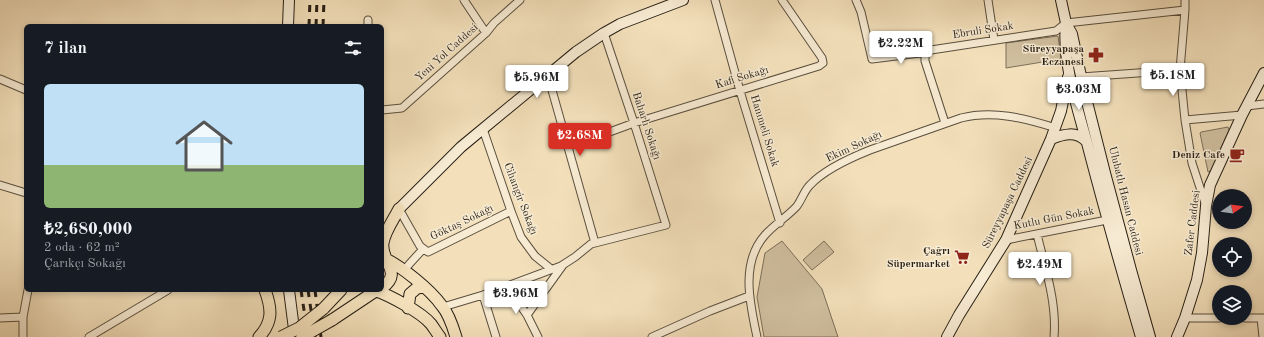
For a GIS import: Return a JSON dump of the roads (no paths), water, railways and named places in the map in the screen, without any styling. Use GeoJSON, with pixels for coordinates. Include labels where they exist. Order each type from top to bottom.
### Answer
{"type":"FeatureCollection","features":[{"type":"Feature","properties":{"kind":"main road"},"geometry":{"type":"LineString","coordinates":[[384,228],[399,209]]}},
{"type":"Feature","properties":{"kind":"main road"},"geometry":{"type":"LineString","coordinates":[[384,240],[399,209]]}},
{"type":"Feature","properties":{"kind":"main road"},"geometry":{"type":"LineString","coordinates":[[384,258],[403,270],[424,287],[444,307],[456,337]]}},
{"type":"Feature","properties":{"kind":"main road"},"geometry":{"type":"LineString","coordinates":[[384,258],[392,272],[392,276],[384,286]]}},
{"type":"Feature","properties":{"kind":"main road"},"geometry":{"type":"LineString","coordinates":[[408,308],[410,294],[417,288],[424,287]]}},
{"type":"Feature","properties":{"kind":"main road"},"geometry":{"type":"LineString","coordinates":[[259,337],[267,328],[270,317],[269,301],[266,292]]}},
{"type":"Feature","properties":{"kind":"main road"},"geometry":{"type":"LineString","coordinates":[[281,337],[299,328],[323,309],[339,292]]}},
{"type":"Feature","properties":{"kind":"main road"},"geometry":{"type":"LineString","coordinates":[[302,337],[332,320],[370,296],[373,292]]}},
{"type":"Feature","properties":{"kind":"main road"},"geometry":{"type":"LineString","coordinates":[[379,292],[420,314],[431,324],[440,337]]}},
{"type":"Feature","properties":{"kind":"street"},"geometry":{"type":"LineString","coordinates":[[288,24],[289,0]]}},
{"type":"Feature","properties":{"kind":"street"},"geometry":{"type":"LineString","coordinates":[[464,0],[486,33]]}},
{"type":"Feature","properties":{"kind":"street","name":"Yeni Yol Caddesi"},"geometry":{"type":"LineString","coordinates":[[384,110],[402,108],[486,33],[494,23],[520,0]]}},
{"type":"Feature","properties":{"kind":"street"},"geometry":{"type":"LineString","coordinates":[[399,209],[440,167],[483,128],[576,52],[604,33],[629,20],[683,0]]}},
{"type":"Feature","properties":{"kind":"street","name":"Hanımeli Sokak"},"geometry":{"type":"LineString","coordinates":[[715,0],[740,91],[780,223]]}},
{"type":"Feature","properties":{"kind":"street","name":"Kafi Sokağı"},"geometry":{"type":"LineString","coordinates":[[596,137],[820,66],[823,63],[822,58],[782,0]]}},
{"type":"Feature","properties":{"kind":"street","name":"Ebruli Sokak"},"geometry":{"type":"LineString","coordinates":[[856,0],[863,17],[872,59],[928,52],[931,50],[1056,31],[1066,23]]}},
{"type":"Feature","properties":{"kind":"street"},"geometry":{"type":"LineString","coordinates":[[988,0],[994,40]]}},
{"type":"Feature","properties":{"kind":"street","name":"Süreyyapaşa Caddesi"},"geometry":{"type":"LineString","coordinates":[[1051,140],[1067,113],[1081,74],[1072,34],[1066,23],[1061,0]]}},
{"type":"Feature","properties":{"kind":"street"},"geometry":{"type":"LineString","coordinates":[[1185,0],[1180,70],[1185,120],[1192,162],[1206,206]]}},
{"type":"Feature","properties":{"kind":"street"},"geometry":{"type":"LineString","coordinates":[[1066,23],[1185,10]]}},
{"type":"Feature","properties":{"kind":"street","name":"Süreyyapaşa Caddesi"},"geometry":{"type":"LineString","coordinates":[[1066,23],[1065,36],[1069,70],[1074,92]]}},
{"type":"Feature","properties":{"kind":"street","name":"Baharlı Sokağı"},"geometry":{"type":"LineString","coordinates":[[595,243],[666,225],[604,33]]}},
{"type":"Feature","properties":{"kind":"street"},"geometry":{"type":"LineString","coordinates":[[928,52],[925,54],[925,61],[945,123]]}},
{"type":"Feature","properties":{"kind":"street","name":"Süreyyapaşa Caddesi"},"geometry":{"type":"LineString","coordinates":[[948,337],[959,315],[1006,240],[1056,128],[1065,96],[1069,70]]}},
{"type":"Feature","properties":{"kind":"street"},"geometry":{"type":"LineString","coordinates":[[1081,74],[1180,70]]}},
{"type":"Feature","properties":{"kind":"street","name":"Zafer Caddesi"},"geometry":{"type":"LineString","coordinates":[[1177,337],[1185,318],[1197,280],[1203,246],[1206,206],[1210,185],[1244,110],[1264,73]]}},
{"type":"Feature","properties":{"kind":"street","name":"Ulubatlı Hasan Caddesi"},"geometry":{"type":"LineString","coordinates":[[1081,74],[1129,263],[1150,337]]}},
{"type":"Feature","properties":{"kind":"street"},"geometry":{"type":"LineString","coordinates":[[444,307],[483,295],[550,270],[564,264],[591,244],[595,243],[548,76]]}},
{"type":"Feature","properties":{"kind":"street"},"geometry":{"type":"LineString","coordinates":[[0,79],[24,89]]}},
{"type":"Feature","properties":{"kind":"street","name":"Ulubatlı Hasan Caddesi"},"geometry":{"type":"LineString","coordinates":[[1074,92],[1107,220],[1141,337]]}},
{"type":"Feature","properties":{"kind":"street"},"geometry":{"type":"LineString","coordinates":[[1185,120],[1244,110],[1264,104]]}},
{"type":"Feature","properties":{"kind":"street","name":"Ekim Sokağı"},"geometry":{"type":"LineString","coordinates":[[757,337],[749,296],[749,279],[754,253],[766,234],[780,223],[797,206],[805,190],[826,172],[870,150],[945,123],[974,115],[990,114],[1022,118],[1056,128]]}},
{"type":"Feature","properties":{"kind":"street","name":"Cihangir Sokağı"},"geometry":{"type":"LineString","coordinates":[[483,128],[510,211],[521,237],[535,256],[550,270]]}},
{"type":"Feature","properties":{"kind":"street"},"geometry":{"type":"LineString","coordinates":[[1051,140],[1071,134],[1077,135],[1086,141]]}},
{"type":"Feature","properties":{"kind":"street"},"geometry":{"type":"LineString","coordinates":[[0,185],[24,192]]}},
{"type":"Feature","properties":{"kind":"street","name":"Göktaş Sokağı"},"geometry":{"type":"LineString","coordinates":[[399,209],[420,246],[428,252],[510,211]]}},
{"type":"Feature","properties":{"kind":"street","name":"Kutlu Gün Sokak"},"geometry":{"type":"LineString","coordinates":[[1006,240],[1107,220]]}},
{"type":"Feature","properties":{"kind":"street"},"geometry":{"type":"LineString","coordinates":[[1037,234],[1048,277],[1053,305],[1054,337]]}},
{"type":"Feature","properties":{"kind":"street"},"geometry":{"type":"LineString","coordinates":[[403,270],[423,248]]}},
{"type":"Feature","properties":{"kind":"street"},"geometry":{"type":"LineString","coordinates":[[527,315],[564,264]]}},
{"type":"Feature","properties":{"kind":"street"},"geometry":{"type":"LineString","coordinates":[[507,286],[527,315],[538,337]]}},
{"type":"Feature","properties":{"kind":"street"},"geometry":{"type":"LineString","coordinates":[[24,337],[23,317],[28,292]]}},
{"type":"Feature","properties":{"kind":"street"},"geometry":{"type":"LineString","coordinates":[[89,337],[165,292]]}},
{"type":"Feature","properties":{"kind":"street"},"geometry":{"type":"LineString","coordinates":[[289,292],[295,337]]}},
{"type":"Feature","properties":{"kind":"street"},"geometry":{"type":"LineString","coordinates":[[483,295],[496,337]]}},
{"type":"Feature","properties":{"kind":"street"},"geometry":{"type":"LineString","coordinates":[[652,337],[710,311],[749,296]]}},
{"type":"Feature","properties":{"kind":"street"},"geometry":{"type":"LineString","coordinates":[[0,318],[23,317]]}},
{"type":"Feature","properties":{"kind":"street"},"geometry":{"type":"LineString","coordinates":[[1185,318],[1212,318]]}},
{"type":"Feature","properties":{"kind":"street"},"geometry":{"type":"LineString","coordinates":[[1262,318],[1263,337]]}},
{"type":"Feature","properties":{"kind":"railway"},"geometry":{"type":"LineString","coordinates":[[309,24],[310,0]]}},
{"type":"Feature","properties":{"kind":"railway"},"geometry":{"type":"LineString","coordinates":[[316,24],[317,0]]}},
{"type":"Feature","properties":{"kind":"railway"},"geometry":{"type":"LineString","coordinates":[[323,24],[324,0]]}},
{"type":"Feature","properties":{"kind":"railway"},"geometry":{"type":"LineString","coordinates":[[301,292],[308,337]]}},
{"type":"Feature","properties":{"kind":"railway"},"geometry":{"type":"LineString","coordinates":[[308,292],[315,337]]}},
{"type":"Feature","properties":{"kind":"railway"},"geometry":{"type":"LineString","coordinates":[[315,292],[321,337]]}},
{"type":"Feature","properties":{"kind":"place","name":"Süreyyapaşa Eczanesi"},"geometry":{"type":"Point","coordinates":[1096,55]}},
{"type":"Feature","properties":{"kind":"place","name":"Deniz Cafe"},"geometry":{"type":"Point","coordinates":[1237,155]}},
{"type":"Feature","properties":{"kind":"place","name":"Çağrı Süpermarket"},"geometry":{"type":"Point","coordinates":[962,257]}}]}
